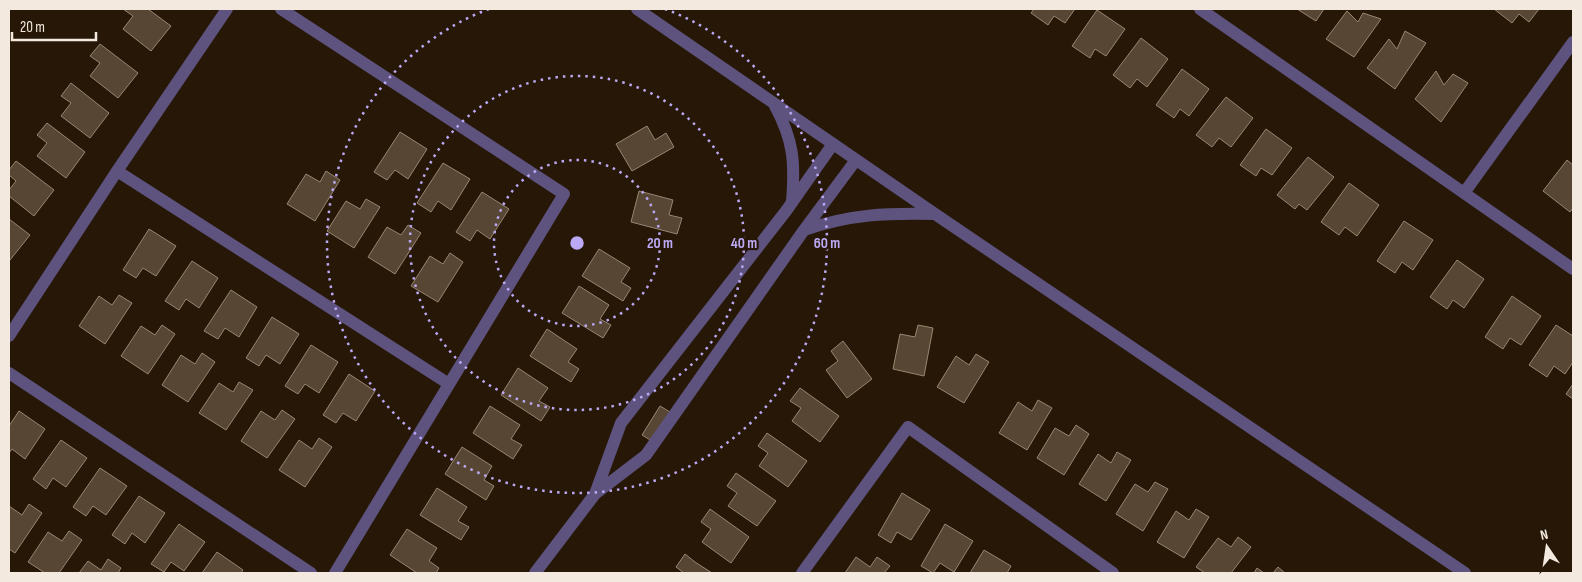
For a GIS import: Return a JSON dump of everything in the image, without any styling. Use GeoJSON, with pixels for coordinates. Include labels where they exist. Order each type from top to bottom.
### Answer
{"type":"FeatureCollection","features":[{"type":"Feature","properties":{"kind":"street"},"geometry":{"type":"LineString","coordinates":[[9,336],[117,171],[227,9]]}},
{"type":"Feature","properties":{"kind":"street"},"geometry":{"type":"LineString","coordinates":[[281,9],[564,194],[335,573]]}},
{"type":"Feature","properties":{"kind":"street"},"geometry":{"type":"LineString","coordinates":[[637,9],[935,214],[1465,573]]}},
{"type":"Feature","properties":{"kind":"street"},"geometry":{"type":"LineString","coordinates":[[1200,9],[1573,269]]}},
{"type":"Feature","properties":{"kind":"street"},"geometry":{"type":"LineString","coordinates":[[1464,193],[1573,42]]}},
{"type":"Feature","properties":{"kind":"street"},"geometry":{"type":"LineString","coordinates":[[773,102],[783,121],[790,141],[794,176],[792,202]]}},
{"type":"Feature","properties":{"kind":"street"},"geometry":{"type":"LineString","coordinates":[[595,494],[621,423],[792,202],[833,144]]}},
{"type":"Feature","properties":{"kind":"street"},"geometry":{"type":"LineString","coordinates":[[535,573],[595,494],[646,454],[804,230],[856,160]]}},
{"type":"Feature","properties":{"kind":"street"},"geometry":{"type":"LineString","coordinates":[[117,171],[450,384]]}},
{"type":"Feature","properties":{"kind":"street"},"geometry":{"type":"LineString","coordinates":[[804,230],[830,221],[864,215],[935,214]]}},
{"type":"Feature","properties":{"kind":"street"},"geometry":{"type":"LineString","coordinates":[[9,373],[311,573]]}},
{"type":"Feature","properties":{"kind":"street"},"geometry":{"type":"LineString","coordinates":[[802,573],[908,427],[1113,573]]}},
{"type":"Feature","properties":{"kind":"building"},"geometry":{"type":"Polygon","coordinates":[[[123,9],[148,9],[171,26],[151,51],[123,29],[133,16],[123,9]]]}},
{"type":"Feature","properties":{"kind":"building"},"geometry":{"type":"Polygon","coordinates":[[[1034,9],[1075,9],[1065,23],[1054,16],[1048,25],[1031,13],[1034,9]]]}},
{"type":"Feature","properties":{"kind":"building"},"geometry":{"type":"Polygon","coordinates":[[[1297,9],[1324,9],[1316,21],[1297,9]]]}},
{"type":"Feature","properties":{"kind":"building"},"geometry":{"type":"Polygon","coordinates":[[[1494,9],[1539,9],[1529,22],[1519,14],[1512,23],[1494,9]]]}},
{"type":"Feature","properties":{"kind":"building"},"geometry":{"type":"Polygon","coordinates":[[[1097,10],[1125,29],[1106,56],[1095,49],[1090,58],[1072,46],[1097,10]]]}},
{"type":"Feature","properties":{"kind":"building"},"geometry":{"type":"Polygon","coordinates":[[[1347,11],[1358,22],[1363,13],[1381,19],[1354,57],[1326,39],[1347,11]]]}},
{"type":"Feature","properties":{"kind":"building"},"geometry":{"type":"Polygon","coordinates":[[[1405,31],[1426,43],[1395,89],[1367,68],[1389,39],[1397,49],[1405,31]]]}},
{"type":"Feature","properties":{"kind":"building"},"geometry":{"type":"Polygon","coordinates":[[[1141,38],[1168,59],[1147,87],[1137,79],[1130,88],[1113,75],[1141,38]]]}},
{"type":"Feature","properties":{"kind":"building"},"geometry":{"type":"Polygon","coordinates":[[[100,44],[138,73],[118,98],[90,76],[100,63],[90,56],[100,44]]]}},
{"type":"Feature","properties":{"kind":"building"},"geometry":{"type":"Polygon","coordinates":[[[1182,69],[1209,89],[1189,116],[1180,109],[1174,118],[1156,105],[1182,69]]]}},
{"type":"Feature","properties":{"kind":"building"},"geometry":{"type":"Polygon","coordinates":[[[1436,71],[1444,85],[1453,74],[1468,83],[1441,122],[1415,99],[1436,71]]]}},
{"type":"Feature","properties":{"kind":"building"},"geometry":{"type":"Polygon","coordinates":[[[71,83],[109,113],[90,138],[61,116],[71,103],[61,96],[71,83]]]}},
{"type":"Feature","properties":{"kind":"building"},"geometry":{"type":"Polygon","coordinates":[[[1226,97],[1253,118],[1231,147],[1219,138],[1212,147],[1196,135],[1226,97]]]}},
{"type":"Feature","properties":{"kind":"building"},"geometry":{"type":"Polygon","coordinates":[[[47,123],[85,152],[66,178],[37,156],[47,143],[37,135],[47,123]]]}},
{"type":"Feature","properties":{"kind":"building"},"geometry":{"type":"Polygon","coordinates":[[[647,126],[655,140],[666,133],[674,147],[632,171],[616,144],[647,126]]]}},
{"type":"Feature","properties":{"kind":"building"},"geometry":{"type":"Polygon","coordinates":[[[1266,129],[1292,148],[1272,175],[1261,168],[1256,176],[1240,165],[1266,129]]]}},
{"type":"Feature","properties":{"kind":"building"},"geometry":{"type":"Polygon","coordinates":[[[400,132],[427,149],[408,179],[395,170],[387,180],[374,172],[400,132]]]}},
{"type":"Feature","properties":{"kind":"building"},"geometry":{"type":"Polygon","coordinates":[[[1308,157],[1334,177],[1307,210],[1299,204],[1295,209],[1277,195],[1308,157]]]}},
{"type":"Feature","properties":{"kind":"building"},"geometry":{"type":"Polygon","coordinates":[[[1567,160],[1573,165],[1573,208],[1570,212],[1543,191],[1567,160]]]}},
{"type":"Feature","properties":{"kind":"building"},"geometry":{"type":"Polygon","coordinates":[[[16,161],[54,190],[34,216],[9,196],[9,190],[16,181],[9,175],[9,170],[16,161]]]}},
{"type":"Feature","properties":{"kind":"building"},"geometry":{"type":"Polygon","coordinates":[[[443,163],[470,179],[451,210],[438,201],[431,212],[417,203],[443,163]]]}},
{"type":"Feature","properties":{"kind":"building"},"geometry":{"type":"Polygon","coordinates":[[[326,171],[340,180],[315,221],[287,204],[306,174],[320,182],[326,171]]]}},
{"type":"Feature","properties":{"kind":"building"},"geometry":{"type":"Polygon","coordinates":[[[1349,183],[1379,205],[1357,236],[1345,227],[1339,235],[1321,222],[1349,183]]]}},
{"type":"Feature","properties":{"kind":"building"},"geometry":{"type":"Polygon","coordinates":[[[639,191],[673,200],[669,215],[682,218],[677,234],[631,222],[639,191]]]}},
{"type":"Feature","properties":{"kind":"building"},"geometry":{"type":"Polygon","coordinates":[[[482,192],[509,209],[490,239],[477,230],[470,241],[456,232],[482,192]]]}},
{"type":"Feature","properties":{"kind":"building"},"geometry":{"type":"Polygon","coordinates":[[[366,199],[380,207],[354,248],[327,231],[346,201],[360,209],[366,199]]]}},
{"type":"Feature","properties":{"kind":"building"},"geometry":{"type":"Polygon","coordinates":[[[9,219],[30,235],[10,260],[9,259],[9,219]]]}},
{"type":"Feature","properties":{"kind":"building"},"geometry":{"type":"Polygon","coordinates":[[[1404,221],[1433,240],[1413,270],[1402,262],[1395,273],[1377,261],[1404,221]]]}},
{"type":"Feature","properties":{"kind":"building"},"geometry":{"type":"Polygon","coordinates":[[[408,225],[421,233],[395,274],[368,257],[387,227],[401,235],[408,225]]]}},
{"type":"Feature","properties":{"kind":"building"},"geometry":{"type":"Polygon","coordinates":[[[149,229],[176,246],[156,276],[143,268],[136,278],[123,270],[149,229]]]}},
{"type":"Feature","properties":{"kind":"building"},"geometry":{"type":"Polygon","coordinates":[[[599,249],[630,268],[621,282],[631,288],[623,301],[582,276],[599,249]]]}},
{"type":"Feature","properties":{"kind":"building"},"geometry":{"type":"Polygon","coordinates":[[[450,253],[463,262],[438,302],[411,286],[430,256],[443,264],[450,253]]]}},
{"type":"Feature","properties":{"kind":"building"},"geometry":{"type":"Polygon","coordinates":[[[1457,260],[1484,279],[1464,308],[1453,300],[1447,309],[1430,297],[1457,260]]]}},
{"type":"Feature","properties":{"kind":"building"},"geometry":{"type":"Polygon","coordinates":[[[192,261],[218,278],[199,308],[186,299],[179,310],[165,301],[192,261]]]}},
{"type":"Feature","properties":{"kind":"building"},"geometry":{"type":"Polygon","coordinates":[[[579,286],[609,305],[600,319],[611,325],[603,338],[562,313],[579,286]]]}},
{"type":"Feature","properties":{"kind":"building"},"geometry":{"type":"Polygon","coordinates":[[[231,290],[257,307],[239,337],[225,328],[218,339],[204,331],[231,290]]]}},
{"type":"Feature","properties":{"kind":"building"},"geometry":{"type":"Polygon","coordinates":[[[119,295],[132,303],[105,344],[79,326],[99,296],[112,305],[119,295]]]}},
{"type":"Feature","properties":{"kind":"building"},"geometry":{"type":"Polygon","coordinates":[[[1512,296],[1541,316],[1521,345],[1510,338],[1503,349],[1485,337],[1512,296]]]}},
{"type":"Feature","properties":{"kind":"building"},"geometry":{"type":"Polygon","coordinates":[[[272,317],[299,334],[280,364],[266,355],[259,366],[246,358],[272,317]]]}},
{"type":"Feature","properties":{"kind":"building"},"geometry":{"type":"Polygon","coordinates":[[[162,325],[175,334],[148,374],[121,356],[141,326],[155,335],[162,325]]]}},
{"type":"Feature","properties":{"kind":"building"},"geometry":{"type":"Polygon","coordinates":[[[918,325],[933,328],[924,376],[893,369],[900,334],[915,337],[918,325]]]}},
{"type":"Feature","properties":{"kind":"building"},"geometry":{"type":"Polygon","coordinates":[[[1556,325],[1573,336],[1573,362],[1565,374],[1554,366],[1547,377],[1529,365],[1556,325]]]}},
{"type":"Feature","properties":{"kind":"building"},"geometry":{"type":"Polygon","coordinates":[[[547,329],[577,349],[568,362],[579,369],[571,382],[530,356],[547,329]]]}},
{"type":"Feature","properties":{"kind":"building"},"geometry":{"type":"Polygon","coordinates":[[[843,341],[872,379],[847,398],[826,370],[838,361],[831,351],[843,341]]]}},
{"type":"Feature","properties":{"kind":"building"},"geometry":{"type":"Polygon","coordinates":[[[311,345],[338,362],[319,393],[305,384],[298,394],[285,386],[311,345]]]}},
{"type":"Feature","properties":{"kind":"building"},"geometry":{"type":"Polygon","coordinates":[[[202,353],[215,362],[188,402],[162,385],[181,355],[195,364],[202,353]]]}},
{"type":"Feature","properties":{"kind":"building"},"geometry":{"type":"Polygon","coordinates":[[[976,354],[989,362],[964,403],[937,387],[956,356],[969,365],[976,354]]]}},
{"type":"Feature","properties":{"kind":"building"},"geometry":{"type":"Polygon","coordinates":[[[518,368],[548,388],[539,401],[550,407],[541,421],[501,395],[518,368]]]}},
{"type":"Feature","properties":{"kind":"building"},"geometry":{"type":"Polygon","coordinates":[[[349,374],[375,391],[356,421],[343,413],[336,423],[323,415],[349,374]]]}},
{"type":"Feature","properties":{"kind":"building"},"geometry":{"type":"Polygon","coordinates":[[[239,382],[253,390],[226,430],[199,413],[219,383],[233,392],[239,382]]]}},
{"type":"Feature","properties":{"kind":"building"},"geometry":{"type":"Polygon","coordinates":[[[1573,384],[1573,399],[1566,394],[1573,384]]]}},
{"type":"Feature","properties":{"kind":"building"},"geometry":{"type":"Polygon","coordinates":[[[800,388],[839,416],[820,442],[792,421],[801,408],[790,401],[800,388]]]}},
{"type":"Feature","properties":{"kind":"building"},"geometry":{"type":"Polygon","coordinates":[[[1038,400],[1052,408],[1027,450],[999,433],[1018,402],[1032,411],[1038,400]]]}},
{"type":"Feature","properties":{"kind":"building"},"geometry":{"type":"Polygon","coordinates":[[[490,406],[520,425],[511,439],[522,445],[513,459],[473,433],[490,406]]]}},
{"type":"Feature","properties":{"kind":"building"},"geometry":{"type":"Polygon","coordinates":[[[660,406],[670,412],[652,441],[642,435],[660,406]]]}},
{"type":"Feature","properties":{"kind":"building"},"geometry":{"type":"Polygon","coordinates":[[[282,410],[295,419],[267,458],[241,441],[261,411],[275,420],[282,410]]]}},
{"type":"Feature","properties":{"kind":"building"},"geometry":{"type":"Polygon","coordinates":[[[19,411],[45,429],[25,459],[12,449],[9,453],[9,426],[19,411]]]}},
{"type":"Feature","properties":{"kind":"building"},"geometry":{"type":"Polygon","coordinates":[[[1076,425],[1089,434],[1064,475],[1037,458],[1055,428],[1069,436],[1076,425]]]}},
{"type":"Feature","properties":{"kind":"building"},"geometry":{"type":"Polygon","coordinates":[[[767,433],[807,461],[788,487],[759,466],[768,453],[758,446],[767,433]]]}},
{"type":"Feature","properties":{"kind":"building"},"geometry":{"type":"Polygon","coordinates":[[[319,438],[332,447],[305,487],[279,470],[299,440],[312,449],[319,438]]]}},
{"type":"Feature","properties":{"kind":"building"},"geometry":{"type":"Polygon","coordinates":[[[61,440],[87,458],[66,487],[53,478],[46,489],[33,479],[61,440]]]}},
{"type":"Feature","properties":{"kind":"building"},"geometry":{"type":"Polygon","coordinates":[[[462,447],[492,466],[484,480],[494,486],[486,500],[445,474],[462,447]]]}},
{"type":"Feature","properties":{"kind":"building"},"geometry":{"type":"Polygon","coordinates":[[[1117,452],[1131,460],[1106,501],[1079,484],[1098,454],[1111,463],[1117,452]]]}},
{"type":"Feature","properties":{"kind":"building"},"geometry":{"type":"Polygon","coordinates":[[[100,468],[127,486],[106,515],[93,506],[86,516],[73,507],[100,468]]]}},
{"type":"Feature","properties":{"kind":"building"},"geometry":{"type":"Polygon","coordinates":[[[736,473],[776,501],[757,526],[728,506],[737,493],[727,486],[736,473]]]}},
{"type":"Feature","properties":{"kind":"building"},"geometry":{"type":"Polygon","coordinates":[[[1155,482],[1168,489],[1143,531],[1116,514],[1135,484],[1148,492],[1155,482]]]}},
{"type":"Feature","properties":{"kind":"building"},"geometry":{"type":"Polygon","coordinates":[[[437,488],[467,507],[458,521],[469,527],[461,540],[420,515],[437,488]]]}},
{"type":"Feature","properties":{"kind":"building"},"geometry":{"type":"Polygon","coordinates":[[[902,493],[930,510],[911,540],[897,532],[891,543],[878,535],[902,493]]]}},
{"type":"Feature","properties":{"kind":"building"},"geometry":{"type":"Polygon","coordinates":[[[139,496],[165,513],[145,543],[132,533],[125,544],[112,535],[139,496]]]}},
{"type":"Feature","properties":{"kind":"building"},"geometry":{"type":"Polygon","coordinates":[[[29,504],[42,513],[15,553],[9,549],[9,506],[22,515],[29,504]]]}},
{"type":"Feature","properties":{"kind":"building"},"geometry":{"type":"Polygon","coordinates":[[[710,509],[749,537],[731,563],[702,542],[711,529],[701,522],[710,509]]]}},
{"type":"Feature","properties":{"kind":"building"},"geometry":{"type":"Polygon","coordinates":[[[1196,509],[1209,517],[1184,558],[1157,542],[1176,511],[1189,520],[1196,509]]]}},
{"type":"Feature","properties":{"kind":"building"},"geometry":{"type":"Polygon","coordinates":[[[179,524],[205,542],[184,571],[171,562],[164,572],[151,564],[179,524]]]}},
{"type":"Feature","properties":{"kind":"building"},"geometry":{"type":"Polygon","coordinates":[[[945,524],[973,541],[954,572],[940,563],[933,573],[921,566],[945,524]]]}},
{"type":"Feature","properties":{"kind":"building"},"geometry":{"type":"Polygon","coordinates":[[[407,529],[437,548],[429,561],[439,568],[436,573],[417,573],[390,555],[407,529]]]}},
{"type":"Feature","properties":{"kind":"building"},"geometry":{"type":"Polygon","coordinates":[[[69,531],[82,540],[59,573],[45,573],[28,562],[48,532],[62,541],[69,531]]]}},
{"type":"Feature","properties":{"kind":"building"},"geometry":{"type":"Polygon","coordinates":[[[1238,537],[1251,547],[1231,573],[1205,573],[1196,567],[1218,538],[1231,547],[1238,537]]]}},
{"type":"Feature","properties":{"kind":"building"},"geometry":{"type":"Polygon","coordinates":[[[984,550],[1011,566],[1007,573],[970,573],[984,550]]]}},
{"type":"Feature","properties":{"kind":"building"},"geometry":{"type":"Polygon","coordinates":[[[217,552],[243,570],[241,573],[202,573],[217,552]]]}},
{"type":"Feature","properties":{"kind":"building"},"geometry":{"type":"Polygon","coordinates":[[[685,554],[712,573],[684,573],[676,567],[685,554]]]}},
{"type":"Feature","properties":{"kind":"building"},"geometry":{"type":"Polygon","coordinates":[[[856,557],[870,567],[877,557],[890,566],[884,573],[845,573],[856,557]]]}},
{"type":"Feature","properties":{"kind":"building"},"geometry":{"type":"Polygon","coordinates":[[[108,559],[121,568],[118,573],[79,573],[88,561],[101,570],[108,559]]]}},
{"type":"Feature","properties":{"kind":"building"},"geometry":{"type":"Polygon","coordinates":[[[1278,567],[1285,573],[1273,573],[1278,567]]]}},
{"type":"Feature","properties":{"kind":"building"},"geometry":{"type":"Polygon","coordinates":[[[1257,568],[1264,573],[1254,573],[1257,568]]]}}]}
